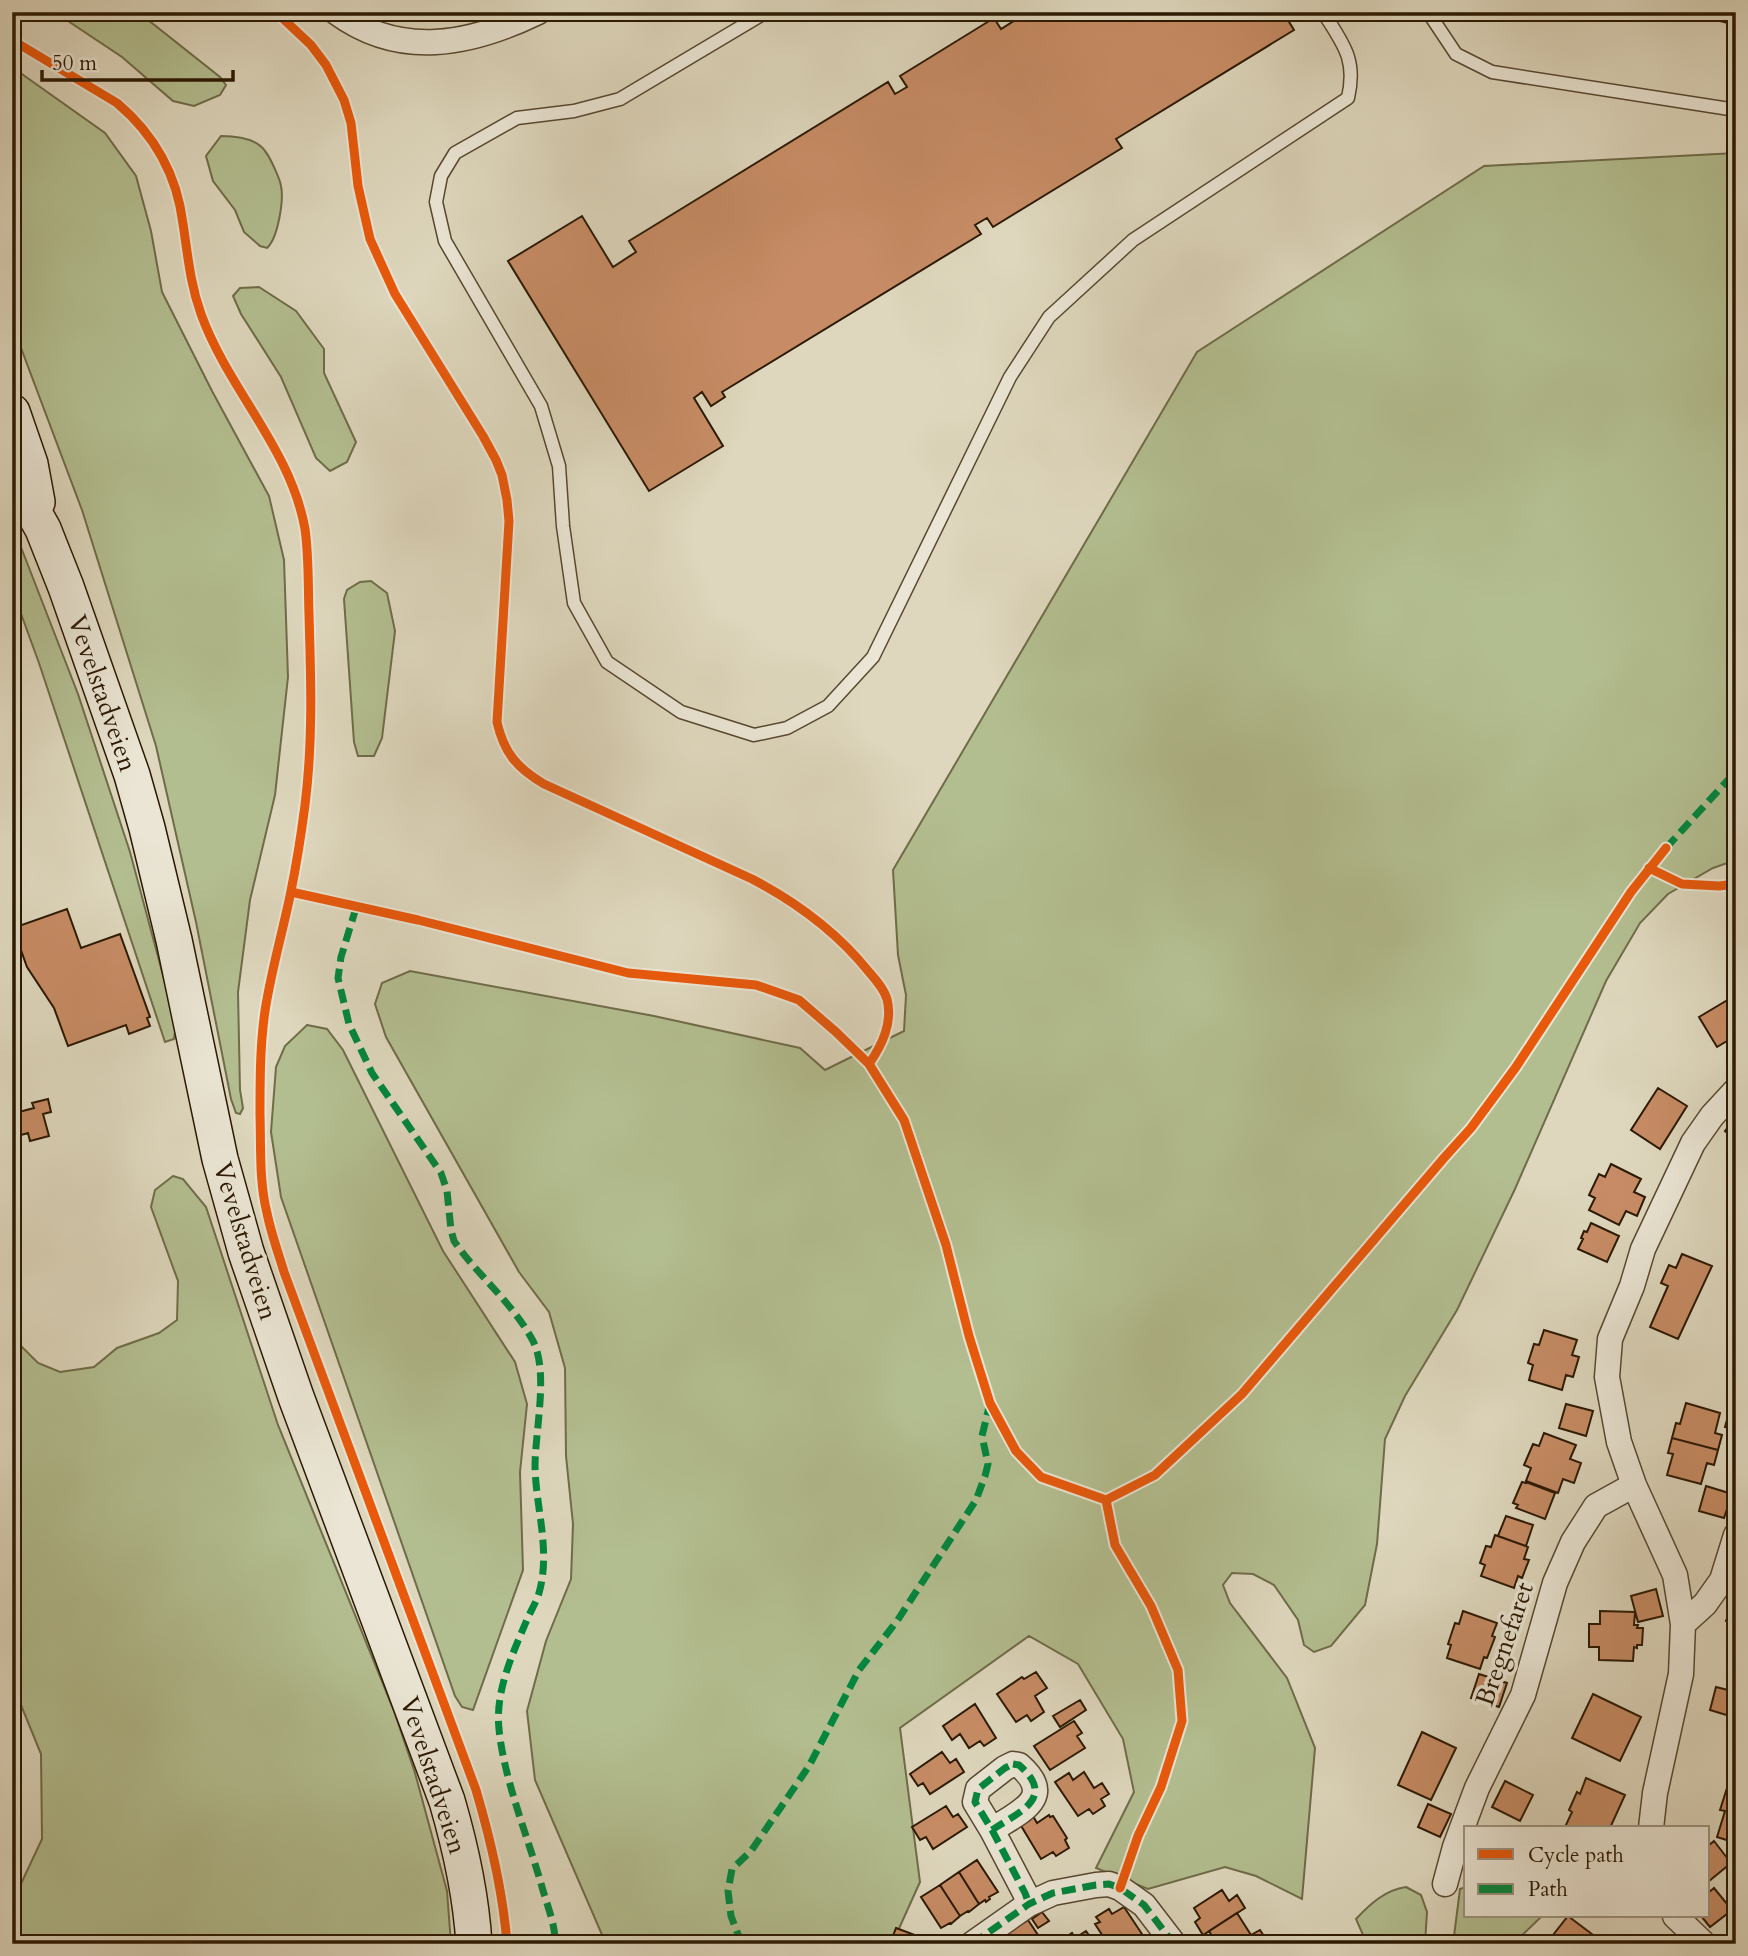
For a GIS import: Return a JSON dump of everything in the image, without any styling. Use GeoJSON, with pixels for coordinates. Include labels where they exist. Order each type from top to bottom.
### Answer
{"type":"FeatureCollection","features":[{"type":"Feature","properties":{"kind":"main road","name":"Vevelstadveien"},"geometry":{"type":"LineString","coordinates":[[12,412],[30,464],[43,529]]}},
{"type":"Feature","properties":{"kind":"main road","name":"Vevelstadveien"},"geometry":{"type":"LineString","coordinates":[[12,474],[43,529],[132,775],[174,940],[218,1147],[243,1242],[296,1397],[447,1801],[461,1849],[474,1944]]}},
{"type":"Feature","properties":{"kind":"street"},"geometry":{"type":"LineString","coordinates":[[335,12],[365,30],[390,39],[420,43],[452,42],[485,34],[538,12]]}},
{"type":"Feature","properties":{"kind":"street"},"geometry":{"type":"LineString","coordinates":[[1651,1826],[1655,1793],[1681,1674],[1683,1624],[1675,1575],[1634,1485],[1619,1442],[1607,1377],[1610,1339],[1632,1286],[1643,1249],[1693,1143],[1712,1116],[1736,1090]]}},
{"type":"Feature","properties":{"kind":"street","name":"Bregnefaret"},"geometry":{"type":"LineString","coordinates":[[1445,1884],[1455,1847],[1477,1788],[1523,1695],[1555,1583],[1573,1542],[1596,1506],[1634,1485]]}},
{"type":"Feature","properties":{"kind":"street"},"geometry":{"type":"LineString","coordinates":[[1683,1624],[1705,1604],[1722,1580],[1736,1535]]}},
{"type":"Feature","properties":{"kind":"street"},"geometry":{"type":"LineString","coordinates":[[992,1830],[1026,1893],[1029,1905]]}},
{"type":"Feature","properties":{"kind":"street"},"geometry":{"type":"LineString","coordinates":[[986,1940],[1029,1905],[1053,1893],[1110,1884],[1144,1905],[1174,1944]]}},
{"type":"Feature","properties":{"kind":"street"},"geometry":{"type":"LineString","coordinates":[[1677,1918],[1704,1944]]}},
{"type":"Feature","properties":{"kind":"lane"},"geometry":{"type":"LineString","coordinates":[[766,12],[620,99],[574,111],[517,118],[455,153],[441,176],[436,202],[445,242],[541,406],[559,466],[563,526],[574,603],[607,662],[681,712],[754,735],[787,727],[828,706],[873,657],[1010,377],[1049,317],[1133,240],[1348,98],[1352,81],[1348,51],[1323,12]]}},
{"type":"Feature","properties":{"kind":"lane"},"geometry":{"type":"LineString","coordinates":[[1429,12],[1456,54],[1492,72],[1736,110]]}},
{"type":"Feature","properties":{"kind":"green space"},"geometry":{"type":"Polygon","coordinates":[[[58,12],[138,12],[220,77],[226,85],[220,95],[194,106],[173,101],[122,57],[58,12]]]}},
{"type":"Feature","properties":{"kind":"green space"},"geometry":{"type":"Polygon","coordinates":[[[12,67],[105,133],[136,176],[151,231],[162,292],[269,496],[284,560],[288,677],[275,795],[250,900],[238,992],[240,1090],[243,1108],[240,1114],[236,1113],[231,1099],[196,922],[156,746],[82,510],[12,324],[12,67]]]}},
{"type":"Feature","properties":{"kind":"green space"},"geometry":{"type":"Polygon","coordinates":[[[221,136],[239,137],[256,143],[267,154],[277,173],[282,192],[281,209],[277,228],[267,248],[260,246],[244,232],[235,210],[213,181],[206,156],[221,136]]]}},
{"type":"Feature","properties":{"kind":"green space"},"geometry":{"type":"Polygon","coordinates":[[[1736,153],[1736,860],[1713,868],[1668,894],[1640,923],[1606,981],[1515,1189],[1457,1310],[1405,1396],[1385,1439],[1377,1544],[1365,1605],[1331,1646],[1314,1652],[1304,1645],[1298,1620],[1274,1585],[1253,1574],[1232,1573],[1223,1585],[1230,1603],[1287,1678],[1315,1748],[1302,1899],[1256,1876],[1225,1867],[1148,1889],[1096,1868],[1134,1792],[1123,1739],[1078,1664],[1029,1636],[900,1728],[920,1882],[892,1944],[606,1944],[535,1780],[527,1711],[546,1641],[571,1579],[573,1524],[566,1456],[565,1368],[549,1312],[519,1272],[386,1037],[375,1004],[382,983],[410,971],[654,1016],[800,1048],[825,1070],[904,1031],[906,995],[898,955],[893,870],[1197,352],[1484,166],[1736,153]]]}},
{"type":"Feature","properties":{"kind":"green space"},"geometry":{"type":"Polygon","coordinates":[[[259,287],[296,311],[324,349],[324,373],[356,442],[347,462],[330,471],[316,458],[281,377],[241,314],[233,296],[240,288],[259,287]]]}},
{"type":"Feature","properties":{"kind":"green space"},"geometry":{"type":"Polygon","coordinates":[[[12,524],[78,694],[130,852],[176,1024],[174,1039],[165,1042],[12,589],[12,524]]]}},
{"type":"Feature","properties":{"kind":"green space"},"geometry":{"type":"Polygon","coordinates":[[[371,581],[387,593],[395,631],[382,738],[374,756],[358,756],[354,742],[344,599],[347,590],[360,582],[371,581]]]}},
{"type":"Feature","properties":{"kind":"green space"},"geometry":{"type":"Polygon","coordinates":[[[307,1025],[327,1029],[343,1050],[443,1251],[515,1362],[527,1404],[520,1472],[523,1570],[473,1710],[462,1707],[455,1696],[281,1197],[271,1132],[276,1067],[285,1046],[307,1025]]]}},
{"type":"Feature","properties":{"kind":"green space"},"geometry":{"type":"Polygon","coordinates":[[[173,1176],[183,1179],[206,1207],[278,1425],[394,1711],[415,1773],[447,1891],[451,1944],[12,1944],[12,1903],[42,1839],[41,1754],[12,1683],[12,1330],[19,1344],[38,1363],[60,1372],[94,1367],[117,1348],[159,1333],[177,1320],[178,1281],[151,1207],[155,1190],[173,1176]]]}},
{"type":"Feature","properties":{"kind":"green space"},"geometry":{"type":"Polygon","coordinates":[[[1406,1887],[1421,1895],[1427,1912],[1425,1944],[1367,1944],[1356,1919],[1385,1894],[1406,1887]]]}},
{"type":"Feature","properties":{"kind":"green space"},"geometry":{"type":"Polygon","coordinates":[[[1464,1888],[1464,1918],[1540,1918],[1513,1944],[1453,1944],[1460,1889],[1464,1888]]]}},
{"type":"Feature","properties":{"kind":"building"},"geometry":{"type":"Polygon","coordinates":[[[1028,12],[1283,12],[1294,30],[1116,139],[1122,148],[993,227],[987,218],[975,225],[981,234],[722,392],[725,397],[711,406],[702,392],[694,398],[723,446],[649,491],[508,261],[582,216],[613,267],[636,252],[629,241],[888,82],[895,94],[907,87],[900,76],[994,18],[1001,29],[1028,12]]]}},
{"type":"Feature","properties":{"kind":"building"},"geometry":{"type":"Polygon","coordinates":[[[1714,12],[1736,12],[1736,25],[1712,19],[1714,12]]]}},
{"type":"Feature","properties":{"kind":"building"},"geometry":{"type":"Polygon","coordinates":[[[67,909],[81,948],[120,934],[150,1017],[147,1018],[150,1026],[129,1034],[126,1025],[68,1046],[54,1008],[27,967],[13,928],[67,909]]]}},
{"type":"Feature","properties":{"kind":"building"},"geometry":{"type":"Polygon","coordinates":[[[1736,995],[1736,1043],[1730,1046],[1727,1041],[1717,1047],[1699,1017],[1736,995]]]}},
{"type":"Feature","properties":{"kind":"building"},"geometry":{"type":"Polygon","coordinates":[[[1658,1088],[1687,1106],[1660,1149],[1631,1130],[1658,1088]]]}},
{"type":"Feature","properties":{"kind":"building"},"geometry":{"type":"Polygon","coordinates":[[[48,1099],[51,1112],[43,1114],[49,1136],[30,1141],[28,1133],[21,1135],[15,1113],[34,1108],[32,1103],[48,1099]]]}},
{"type":"Feature","properties":{"kind":"building"},"geometry":{"type":"Polygon","coordinates":[[[1736,1117],[1736,1140],[1725,1131],[1736,1117]]]}},
{"type":"Feature","properties":{"kind":"building"},"geometry":{"type":"Polygon","coordinates":[[[1611,1164],[1641,1179],[1634,1192],[1645,1197],[1637,1216],[1626,1211],[1619,1225],[1589,1210],[1595,1198],[1589,1195],[1599,1174],[1605,1177],[1611,1164]]]}},
{"type":"Feature","properties":{"kind":"building"},"geometry":{"type":"Polygon","coordinates":[[[1591,1223],[1619,1236],[1607,1262],[1578,1249],[1584,1231],[1587,1232],[1591,1223]]]}},
{"type":"Feature","properties":{"kind":"building"},"geometry":{"type":"Polygon","coordinates":[[[1682,1254],[1712,1266],[1678,1339],[1650,1327],[1668,1286],[1661,1283],[1669,1265],[1676,1268],[1682,1254]]]}},
{"type":"Feature","properties":{"kind":"building"},"geometry":{"type":"Polygon","coordinates":[[[1544,1330],[1577,1340],[1572,1355],[1579,1357],[1573,1377],[1566,1375],[1562,1390],[1529,1380],[1533,1365],[1528,1363],[1534,1344],[1539,1345],[1544,1330]]]}},
{"type":"Feature","properties":{"kind":"building"},"geometry":{"type":"Polygon","coordinates":[[[1732,1402],[1736,1403],[1736,1430],[1725,1427],[1732,1402]]]}},
{"type":"Feature","properties":{"kind":"building"},"geometry":{"type":"Polygon","coordinates":[[[1686,1403],[1720,1413],[1715,1433],[1722,1435],[1718,1450],[1672,1438],[1676,1423],[1680,1424],[1686,1403]]]}},
{"type":"Feature","properties":{"kind":"building"},"geometry":{"type":"Polygon","coordinates":[[[1566,1404],[1593,1411],[1586,1436],[1559,1428],[1566,1404]]]}},
{"type":"Feature","properties":{"kind":"building"},"geometry":{"type":"Polygon","coordinates":[[[1544,1433],[1576,1445],[1570,1459],[1581,1463],[1574,1483],[1563,1479],[1558,1493],[1526,1481],[1531,1468],[1524,1465],[1533,1444],[1539,1446],[1544,1433]]]}},
{"type":"Feature","properties":{"kind":"building"},"geometry":{"type":"Polygon","coordinates":[[[1672,1438],[1718,1450],[1714,1465],[1707,1463],[1701,1484],[1667,1475],[1673,1454],[1668,1453],[1672,1438]]]}},
{"type":"Feature","properties":{"kind":"building"},"geometry":{"type":"Polygon","coordinates":[[[1522,1482],[1555,1493],[1545,1519],[1516,1508],[1518,1505],[1513,1503],[1522,1482]]]}},
{"type":"Feature","properties":{"kind":"building"},"geometry":{"type":"Polygon","coordinates":[[[1706,1486],[1732,1494],[1724,1518],[1699,1511],[1706,1486]]]}},
{"type":"Feature","properties":{"kind":"building"},"geometry":{"type":"Polygon","coordinates":[[[1506,1516],[1533,1525],[1526,1546],[1498,1536],[1506,1516]]]}},
{"type":"Feature","properties":{"kind":"building"},"geometry":{"type":"Polygon","coordinates":[[[1495,1535],[1528,1547],[1524,1559],[1529,1560],[1522,1578],[1518,1576],[1514,1588],[1481,1576],[1485,1565],[1480,1563],[1486,1546],[1491,1547],[1495,1535]]]}},
{"type":"Feature","properties":{"kind":"building"},"geometry":{"type":"Polygon","coordinates":[[[1656,1589],[1663,1616],[1638,1622],[1631,1596],[1656,1589]]]}},
{"type":"Feature","properties":{"kind":"building"},"geometry":{"type":"Polygon","coordinates":[[[1736,1596],[1736,1625],[1726,1621],[1736,1596]]]}},
{"type":"Feature","properties":{"kind":"building"},"geometry":{"type":"Polygon","coordinates":[[[1463,1611],[1497,1623],[1492,1636],[1495,1637],[1480,1669],[1447,1658],[1451,1645],[1448,1644],[1455,1623],[1459,1624],[1463,1611]]]}},
{"type":"Feature","properties":{"kind":"building"},"geometry":{"type":"Polygon","coordinates":[[[1600,1611],[1635,1612],[1634,1625],[1643,1628],[1642,1645],[1634,1647],[1633,1661],[1599,1660],[1599,1647],[1589,1647],[1589,1624],[1600,1624],[1600,1611]]]}},
{"type":"Feature","properties":{"kind":"building"},"geometry":{"type":"Polygon","coordinates":[[[1036,1672],[1047,1688],[1035,1696],[1044,1712],[1031,1721],[1027,1715],[1016,1722],[997,1694],[1022,1677],[1024,1679],[1036,1672]]]}},
{"type":"Feature","properties":{"kind":"building"},"geometry":{"type":"Polygon","coordinates":[[[1479,1674],[1507,1683],[1499,1707],[1471,1698],[1479,1674]]]}},
{"type":"Feature","properties":{"kind":"building"},"geometry":{"type":"Polygon","coordinates":[[[1716,1687],[1736,1692],[1736,1718],[1710,1710],[1716,1687]]]}},
{"type":"Feature","properties":{"kind":"building"},"geometry":{"type":"Polygon","coordinates":[[[1593,1694],[1641,1717],[1620,1761],[1572,1738],[1593,1694]]]}},
{"type":"Feature","properties":{"kind":"building"},"geometry":{"type":"Polygon","coordinates":[[[1080,1700],[1086,1710],[1060,1727],[1053,1716],[1080,1700]]]}},
{"type":"Feature","properties":{"kind":"building"},"geometry":{"type":"Polygon","coordinates":[[[975,1704],[996,1738],[984,1746],[980,1741],[969,1748],[960,1734],[952,1740],[943,1726],[975,1704]]]}},
{"type":"Feature","properties":{"kind":"building"},"geometry":{"type":"Polygon","coordinates":[[[1074,1721],[1082,1733],[1077,1736],[1085,1748],[1050,1770],[1034,1746],[1074,1721]]]}},
{"type":"Feature","properties":{"kind":"building"},"geometry":{"type":"Polygon","coordinates":[[[1422,1732],[1456,1748],[1431,1800],[1398,1785],[1422,1732]]]}},
{"type":"Feature","properties":{"kind":"building"},"geometry":{"type":"Polygon","coordinates":[[[942,1752],[950,1763],[956,1759],[964,1772],[930,1794],[923,1783],[918,1786],[910,1774],[942,1752]]]}},
{"type":"Feature","properties":{"kind":"building"},"geometry":{"type":"Polygon","coordinates":[[[1084,1772],[1094,1788],[1102,1783],[1109,1794],[1101,1799],[1105,1806],[1093,1814],[1089,1809],[1078,1816],[1055,1782],[1069,1773],[1073,1780],[1084,1772]]]}},
{"type":"Feature","properties":{"kind":"building"},"geometry":{"type":"Polygon","coordinates":[[[1586,1778],[1625,1795],[1611,1826],[1565,1826],[1577,1792],[1580,1794],[1586,1778]]]}},
{"type":"Feature","properties":{"kind":"building"},"geometry":{"type":"Polygon","coordinates":[[[1734,1779],[1736,1843],[1717,1837],[1725,1811],[1720,1810],[1727,1788],[1731,1789],[1734,1779]]]}},
{"type":"Feature","properties":{"kind":"building"},"geometry":{"type":"Polygon","coordinates":[[[1505,1781],[1533,1795],[1520,1821],[1492,1807],[1505,1781]]]}},
{"type":"Feature","properties":{"kind":"building"},"geometry":{"type":"Polygon","coordinates":[[[1428,1804],[1451,1814],[1440,1837],[1418,1827],[1428,1804]]]}},
{"type":"Feature","properties":{"kind":"building"},"geometry":{"type":"Polygon","coordinates":[[[946,1806],[953,1817],[958,1814],[967,1827],[933,1849],[926,1837],[920,1840],[912,1827],[946,1806]]]}},
{"type":"Feature","properties":{"kind":"building"},"geometry":{"type":"Polygon","coordinates":[[[1049,1815],[1053,1816],[1067,1838],[1065,1840],[1069,1848],[1056,1856],[1053,1852],[1041,1859],[1020,1824],[1033,1816],[1037,1823],[1049,1815]]]}},
{"type":"Feature","properties":{"kind":"building"},"geometry":{"type":"Polygon","coordinates":[[[1714,1841],[1731,1863],[1710,1880],[1710,1844],[1714,1841]]]}},
{"type":"Feature","properties":{"kind":"building"},"geometry":{"type":"Polygon","coordinates":[[[977,1860],[998,1892],[979,1904],[959,1872],[977,1860]]]}},
{"type":"Feature","properties":{"kind":"building"},"geometry":{"type":"Polygon","coordinates":[[[959,1872],[979,1904],[960,1916],[940,1885],[959,1872]]]}},
{"type":"Feature","properties":{"kind":"building"},"geometry":{"type":"Polygon","coordinates":[[[940,1885],[960,1916],[941,1928],[921,1897],[940,1885]]]}},
{"type":"Feature","properties":{"kind":"building"},"geometry":{"type":"Polygon","coordinates":[[[1714,1888],[1732,1910],[1710,1927],[1703,1918],[1710,1918],[1710,1891],[1714,1888]]]}},
{"type":"Feature","properties":{"kind":"building"},"geometry":{"type":"Polygon","coordinates":[[[1222,1890],[1229,1901],[1237,1895],[1245,1908],[1203,1935],[1195,1922],[1200,1918],[1194,1908],[1222,1890]]]}},
{"type":"Feature","properties":{"kind":"building"},"geometry":{"type":"Polygon","coordinates":[[[1124,1907],[1144,1941],[1140,1944],[1108,1944],[1095,1924],[1100,1922],[1096,1917],[1109,1909],[1112,1914],[1124,1907]]]}},
{"type":"Feature","properties":{"kind":"building"},"geometry":{"type":"Polygon","coordinates":[[[1042,1912],[1049,1921],[1038,1928],[1032,1919],[1042,1912]]]}},
{"type":"Feature","properties":{"kind":"building"},"geometry":{"type":"Polygon","coordinates":[[[1237,1913],[1251,1935],[1238,1944],[1211,1944],[1215,1941],[1209,1931],[1237,1913]]]}},
{"type":"Feature","properties":{"kind":"building"},"geometry":{"type":"Polygon","coordinates":[[[1566,1918],[1571,1918],[1605,1944],[1546,1944],[1566,1918]]]}},
{"type":"Feature","properties":{"kind":"building"},"geometry":{"type":"Polygon","coordinates":[[[1028,1920],[1044,1944],[1014,1944],[1007,1933],[1028,1920]]]}},
{"type":"Feature","properties":{"kind":"building"},"geometry":{"type":"Polygon","coordinates":[[[896,1928],[931,1941],[930,1944],[890,1944],[896,1928]]]}},
{"type":"Feature","properties":{"kind":"building"},"geometry":{"type":"Polygon","coordinates":[[[1260,1930],[1269,1944],[1238,1944],[1251,1935],[1260,1930]]]}},
{"type":"Feature","properties":{"kind":"building"},"geometry":{"type":"Polygon","coordinates":[[[1086,1931],[1095,1944],[1059,1942],[1072,1933],[1075,1938],[1086,1931]]]}},
{"type":"Feature","properties":{"kind":"marked path"},"geometry":{"type":"LineString","coordinates":[[1666,848],[1736,771]]}},
{"type":"Feature","properties":{"kind":"marked path"},"geometry":{"type":"LineString","coordinates":[[356,908],[341,957],[338,978],[349,1024],[372,1073],[441,1173],[447,1191],[454,1241],[516,1314],[538,1354],[541,1385],[535,1467],[544,1562],[538,1597],[515,1647],[502,1688],[498,1715],[506,1768],[551,1916],[555,1944]]}},
{"type":"Feature","properties":{"kind":"marked path"},"geometry":{"type":"LineString","coordinates":[[737,1944],[739,1937],[731,1916],[728,1891],[732,1869],[751,1851],[809,1766],[859,1670],[897,1621],[976,1500],[988,1464],[982,1436],[990,1403]]}},
{"type":"Feature","properties":{"kind":"marked path"},"geometry":{"type":"LineString","coordinates":[[1013,1764],[1019,1765],[1030,1777],[1035,1787],[1034,1795],[1022,1810],[992,1830],[975,1802],[978,1789],[1013,1764]]}},
{"type":"Feature","properties":{"kind":"marked path"},"geometry":{"type":"LineString","coordinates":[[992,1830],[1029,1904]]}},
{"type":"Feature","properties":{"kind":"marked path"},"geometry":{"type":"LineString","coordinates":[[972,1944],[1029,1904],[1053,1893],[1109,1884],[1120,1888],[1144,1905],[1174,1944]]}},
{"type":"Feature","properties":{"kind":"cycle path"},"geometry":{"type":"LineString","coordinates":[[276,12],[311,45],[326,65],[344,100],[351,123],[358,186],[370,239],[395,294],[483,436],[502,475],[509,521],[497,722],[508,751],[519,766],[544,784],[752,879],[801,908],[830,931],[874,978],[887,999],[889,1017],[885,1033],[869,1064]]}},
{"type":"Feature","properties":{"kind":"cycle path"},"geometry":{"type":"LineString","coordinates":[[12,40],[117,103],[153,142],[176,189],[192,280],[201,314],[227,368],[287,472],[298,500],[305,529],[308,561],[311,687],[309,758],[296,863],[263,1024],[260,1102],[264,1201],[284,1272],[476,1790],[496,1866],[507,1944]]}},
{"type":"Feature","properties":{"kind":"cycle path"},"geometry":{"type":"LineString","coordinates":[[291,892],[418,920],[628,973],[756,985],[799,1000],[869,1064],[904,1120],[946,1245],[969,1336],[990,1403],[1016,1451],[1041,1477],[1106,1500],[1155,1475],[1242,1394],[1471,1128],[1516,1067],[1631,892],[1666,848]]}},
{"type":"Feature","properties":{"kind":"cycle path"},"geometry":{"type":"LineString","coordinates":[[1649,868],[1682,884],[1736,884]]}},
{"type":"Feature","properties":{"kind":"cycle path"},"geometry":{"type":"LineString","coordinates":[[1106,1500],[1115,1545],[1151,1606],[1178,1670],[1182,1721],[1161,1787],[1138,1836],[1120,1888]]}}]}
